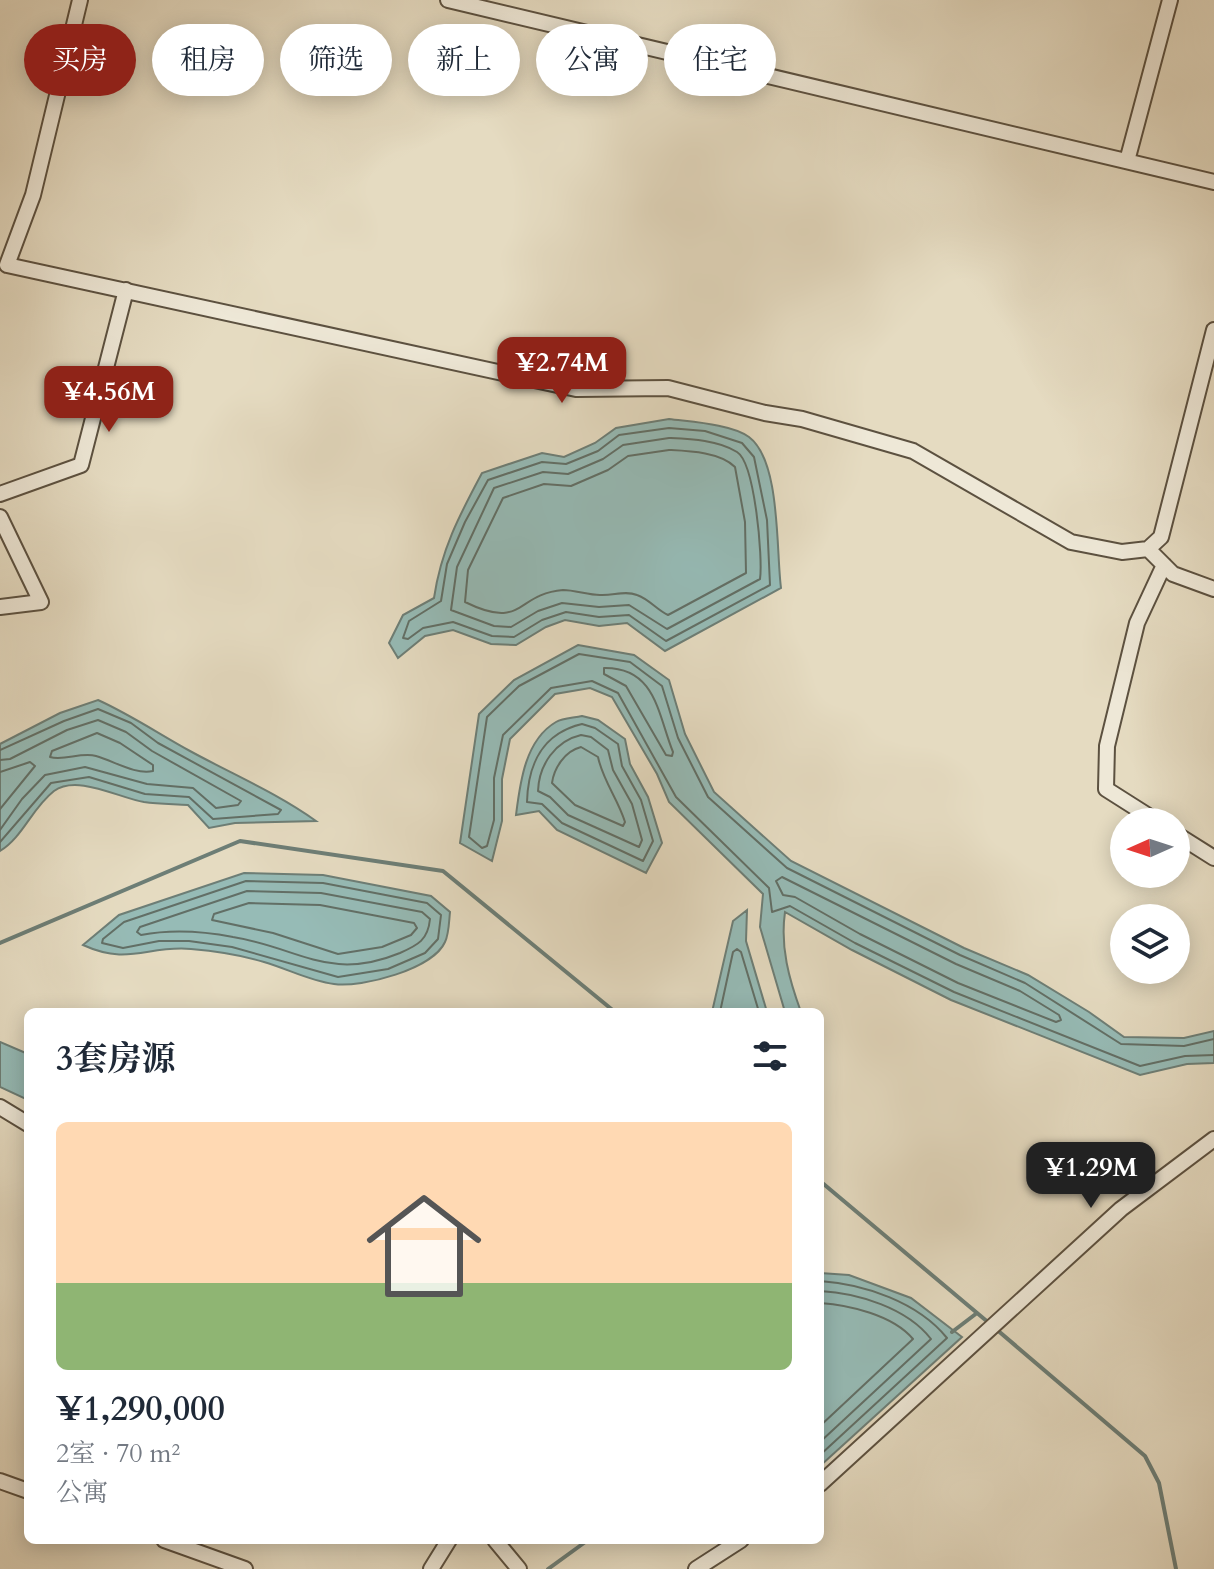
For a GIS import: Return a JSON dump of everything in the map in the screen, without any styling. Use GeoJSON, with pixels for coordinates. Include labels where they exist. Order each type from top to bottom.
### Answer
{"type":"FeatureCollection","features":[{"type":"Feature","properties":{"kind":"street"},"geometry":{"type":"LineString","coordinates":[[80,0],[33,195],[7,265],[576,389],[668,388],[765,413],[802,419],[913,451],[1071,542],[1122,552],[1148,549],[1161,537],[1214,330]]}},
{"type":"Feature","properties":{"kind":"street"},"geometry":{"type":"LineString","coordinates":[[448,0],[1214,182]]}},
{"type":"Feature","properties":{"kind":"street"},"geometry":{"type":"LineString","coordinates":[[1127,161],[1170,0]]}},
{"type":"Feature","properties":{"kind":"street"},"geometry":{"type":"LineString","coordinates":[[0,494],[81,465],[126,290]]}},
{"type":"Feature","properties":{"kind":"street"},"geometry":{"type":"LineString","coordinates":[[0,517],[41,602],[0,607]]}},
{"type":"Feature","properties":{"kind":"street"},"geometry":{"type":"LineString","coordinates":[[1148,549],[1173,574],[1214,589]]}},
{"type":"Feature","properties":{"kind":"street"},"geometry":{"type":"LineString","coordinates":[[1136,808],[1106,789],[1107,746],[1137,623],[1164,565]]}},
{"type":"Feature","properties":{"kind":"street"},"geometry":{"type":"LineString","coordinates":[[1190,843],[1214,858]]}},
{"type":"Feature","properties":{"kind":"street"},"geometry":{"type":"LineString","coordinates":[[0,1107],[24,1122]]}},
{"type":"Feature","properties":{"kind":"street"},"geometry":{"type":"LineString","coordinates":[[824,1480],[1121,1209],[1214,1139]]}},
{"type":"Feature","properties":{"kind":"street"},"geometry":{"type":"LineString","coordinates":[[0,1481],[24,1490]]}},
{"type":"Feature","properties":{"kind":"street"},"geometry":{"type":"LineString","coordinates":[[175,1544],[245,1569]]}},
{"type":"Feature","properties":{"kind":"street"},"geometry":{"type":"LineString","coordinates":[[431,1569],[447,1544]]}},
{"type":"Feature","properties":{"kind":"street"},"geometry":{"type":"LineString","coordinates":[[498,1544],[519,1569]]}},
{"type":"Feature","properties":{"kind":"street"},"geometry":{"type":"LineString","coordinates":[[696,1569],[735,1544]]}},
{"type":"Feature","properties":{"kind":"water"},"geometry":{"type":"Polygon","coordinates":[[[669,419],[732,429],[749,437],[759,449],[772,486],[781,588],[665,651],[627,623],[599,626],[565,620],[516,645],[491,644],[453,630],[425,636],[398,658],[389,643],[403,615],[434,598],[446,549],[482,473],[542,453],[564,457],[595,443],[616,428],[669,419]]]}},
{"type":"Feature","properties":{"kind":"water"},"geometry":{"type":"Polygon","coordinates":[[[578,645],[634,655],[669,680],[685,734],[714,792],[791,861],[964,948],[1028,975],[1124,1037],[1184,1038],[1214,1031],[1214,1063],[1187,1064],[1140,1075],[951,1000],[785,912],[787,963],[800,1008],[784,1008],[760,927],[763,894],[669,802],[657,774],[612,697],[590,688],[555,694],[510,739],[502,779],[502,821],[492,861],[460,843],[479,714],[514,680],[578,645]]]}},
{"type":"Feature","properties":{"kind":"water"},"geometry":{"type":"Polygon","coordinates":[[[98,700],[316,821],[235,823],[209,828],[188,805],[144,802],[86,786],[63,786],[46,798],[15,838],[0,851],[0,744],[60,713],[98,700]]]}},
{"type":"Feature","properties":{"kind":"water"},"geometry":{"type":"Polygon","coordinates":[[[582,716],[598,720],[625,739],[630,764],[648,797],[662,843],[646,873],[557,830],[539,811],[516,815],[526,763],[537,740],[556,722],[582,716]]]}},
{"type":"Feature","properties":{"kind":"water"},"geometry":{"type":"Polygon","coordinates":[[[244,873],[323,875],[431,896],[450,912],[445,942],[427,961],[396,975],[346,984],[316,980],[264,962],[219,952],[176,949],[113,954],[83,945],[119,915],[244,873]]]}},
{"type":"Feature","properties":{"kind":"water"},"geometry":{"type":"Polygon","coordinates":[[[747,910],[746,941],[766,1008],[713,1008],[733,921],[747,910]]]}},
{"type":"Feature","properties":{"kind":"water"},"geometry":{"type":"Polygon","coordinates":[[[0,1042],[24,1052],[24,1098],[0,1087],[0,1042]]]}},
{"type":"Feature","properties":{"kind":"water"},"geometry":{"type":"Polygon","coordinates":[[[824,1273],[849,1275],[911,1298],[962,1337],[824,1462],[824,1273]]]}},
{"type":"Feature","properties":{"kind":"waterway"},"geometry":{"type":"LineString","coordinates":[[0,943],[240,841],[443,871],[610,1008]]}},
{"type":"Feature","properties":{"kind":"waterway"},"geometry":{"type":"LineString","coordinates":[[824,1184],[989,1323]]}},
{"type":"Feature","properties":{"kind":"waterway"},"geometry":{"type":"LineString","coordinates":[[952,1332],[977,1313]]}},
{"type":"Feature","properties":{"kind":"waterway"},"geometry":{"type":"LineString","coordinates":[[996,1329],[1145,1456],[1159,1483],[1176,1569]]}},
{"type":"Feature","properties":{"kind":"waterway"},"geometry":{"type":"LineString","coordinates":[[548,1569],[582,1544]]}}]}
